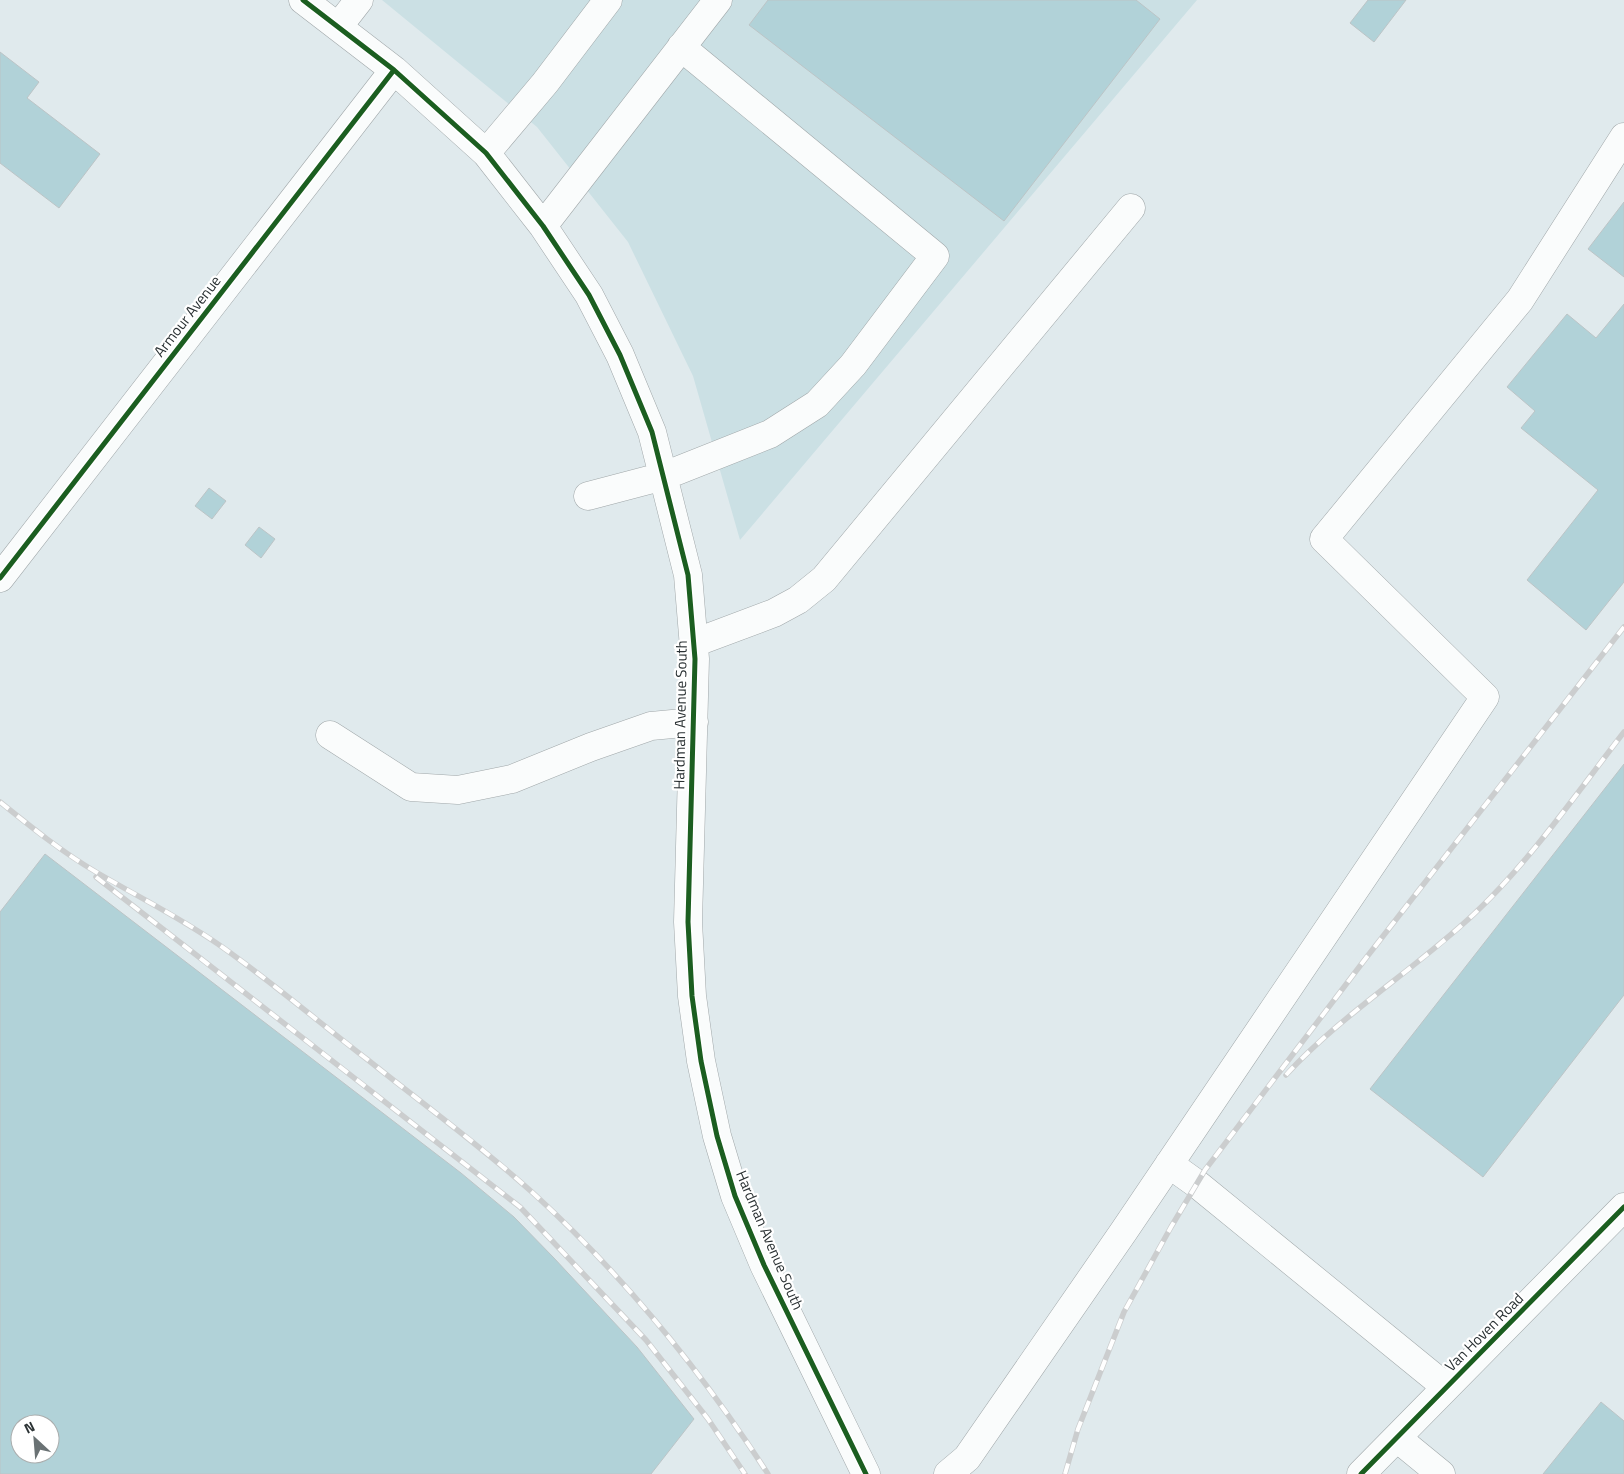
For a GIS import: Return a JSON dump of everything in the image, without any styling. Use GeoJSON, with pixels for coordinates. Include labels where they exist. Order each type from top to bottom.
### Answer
{"type":"FeatureCollection","features":[{"type":"Feature","properties":{"kind":"street","name":"Hardman Avenue South"},"geometry":{"type":"LineString","coordinates":[[303,0],[394,70],[486,153],[543,226],[589,295],[620,355],[652,432],[688,575],[694,643],[694,722],[688,922],[692,996],[701,1061],[717,1136],[735,1196],[764,1265],[866,1474]]}},
{"type":"Feature","properties":{"kind":"street"},"geometry":{"type":"LineString","coordinates":[[338,27],[359,0]]}},
{"type":"Feature","properties":{"kind":"street"},"geometry":{"type":"LineString","coordinates":[[486,153],[545,83],[608,0]]}},
{"type":"Feature","properties":{"kind":"street"},"geometry":{"type":"LineString","coordinates":[[543,226],[718,0]]}},
{"type":"Feature","properties":{"kind":"street"},"geometry":{"type":"LineString","coordinates":[[588,496],[664,476],[770,434],[817,404],[853,365],[935,256],[681,47]]}},
{"type":"Feature","properties":{"kind":"street","name":"Armour Avenue"},"geometry":{"type":"LineString","coordinates":[[0,578],[394,70]]}},
{"type":"Feature","properties":{"kind":"street"},"geometry":{"type":"LineString","coordinates":[[948,1474],[967,1458],[1169,1164],[1485,697],[1324,539],[1520,300],[1624,137]]}},
{"type":"Feature","properties":{"kind":"street"},"geometry":{"type":"LineString","coordinates":[[694,643],[774,613],[798,600],[824,579],[1131,208]]}},
{"type":"Feature","properties":{"kind":"street"},"geometry":{"type":"LineString","coordinates":[[330,735],[411,787],[458,790],[512,779],[591,747],[651,726],[694,722]]}},
{"type":"Feature","properties":{"kind":"street"},"geometry":{"type":"LineString","coordinates":[[1169,1164],[1197,1184],[1446,1387]]}},
{"type":"Feature","properties":{"kind":"street","name":"Van Hoven Road"},"geometry":{"type":"LineString","coordinates":[[1360,1474],[1623,1211]]}},
{"type":"Feature","properties":{"kind":"street"},"geometry":{"type":"LineString","coordinates":[[1397,1438],[1441,1474]]}},
{"type":"Feature","properties":{"kind":"shaded area"},"geometry":{"type":"Polygon","coordinates":[[[382,0],[1197,0],[740,540],[693,376],[628,242],[537,127],[382,0]]]}},
{"type":"Feature","properties":{"kind":"building"},"geometry":{"type":"Polygon","coordinates":[[[768,0],[1136,0],[1160,19],[1004,221],[749,25],[768,0]]]}},
{"type":"Feature","properties":{"kind":"building"},"geometry":{"type":"Polygon","coordinates":[[[1368,0],[1406,0],[1374,42],[1350,23],[1368,0]]]}},
{"type":"Feature","properties":{"kind":"building"},"geometry":{"type":"Polygon","coordinates":[[[0,52],[39,82],[27,98],[100,154],[59,208],[0,163],[0,52]]]}},
{"type":"Feature","properties":{"kind":"building"},"geometry":{"type":"Polygon","coordinates":[[[1624,202],[1624,277],[1588,249],[1624,202]]]}},
{"type":"Feature","properties":{"kind":"building"},"geometry":{"type":"Polygon","coordinates":[[[1624,304],[1624,582],[1586,630],[1527,580],[1598,490],[1521,428],[1535,411],[1507,387],[1567,314],[1596,338],[1624,304]]]}},
{"type":"Feature","properties":{"kind":"building"},"geometry":{"type":"Polygon","coordinates":[[[209,488],[226,501],[212,519],[195,506],[209,488]]]}},
{"type":"Feature","properties":{"kind":"building"},"geometry":{"type":"Polygon","coordinates":[[[259,527],[275,539],[261,558],[245,545],[259,527]]]}},
{"type":"Feature","properties":{"kind":"building"},"geometry":{"type":"Polygon","coordinates":[[[1624,764],[1624,995],[1483,1177],[1370,1089],[1624,764]]]}},
{"type":"Feature","properties":{"kind":"building"},"geometry":{"type":"Polygon","coordinates":[[[45,854],[461,1173],[514,1217],[637,1347],[694,1419],[651,1474],[0,1474],[0,912],[45,854]]]}},
{"type":"Feature","properties":{"kind":"building"},"geometry":{"type":"Polygon","coordinates":[[[1601,1402],[1624,1421],[1624,1474],[1543,1474],[1601,1402]]]}},
{"type":"Feature","properties":{"kind":"railway"},"geometry":{"type":"LineString","coordinates":[[1065,1474],[1078,1429],[1124,1312],[1205,1170],[1366,958],[1624,627]]}},
{"type":"Feature","properties":{"kind":"railway"},"geometry":{"type":"LineString","coordinates":[[1286,1075],[1330,1032],[1451,935],[1495,893],[1534,849],[1624,732]]}},
{"type":"Feature","properties":{"kind":"railway"},"geometry":{"type":"LineString","coordinates":[[0,802],[47,839],[83,864],[177,918],[225,949],[472,1142],[533,1193],[598,1257],[660,1326],[716,1399],[768,1474]]}},
{"type":"Feature","properties":{"kind":"railway"},"geometry":{"type":"LineString","coordinates":[[96,877],[520,1207],[646,1340],[708,1419],[745,1474]]}},
{"type":"Feature","properties":{"kind":"cycle path"},"geometry":{"type":"LineString","coordinates":[[303,0],[394,70],[486,153],[543,226],[589,295],[620,355],[652,432],[688,575],[695,659],[688,922],[692,996],[701,1061],[717,1136],[735,1196],[764,1265],[866,1474]]}},
{"type":"Feature","properties":{"kind":"cycle path"},"geometry":{"type":"LineString","coordinates":[[0,578],[394,70]]}},
{"type":"Feature","properties":{"kind":"cycle path"},"geometry":{"type":"LineString","coordinates":[[1361,1474],[1624,1207]]}}]}
